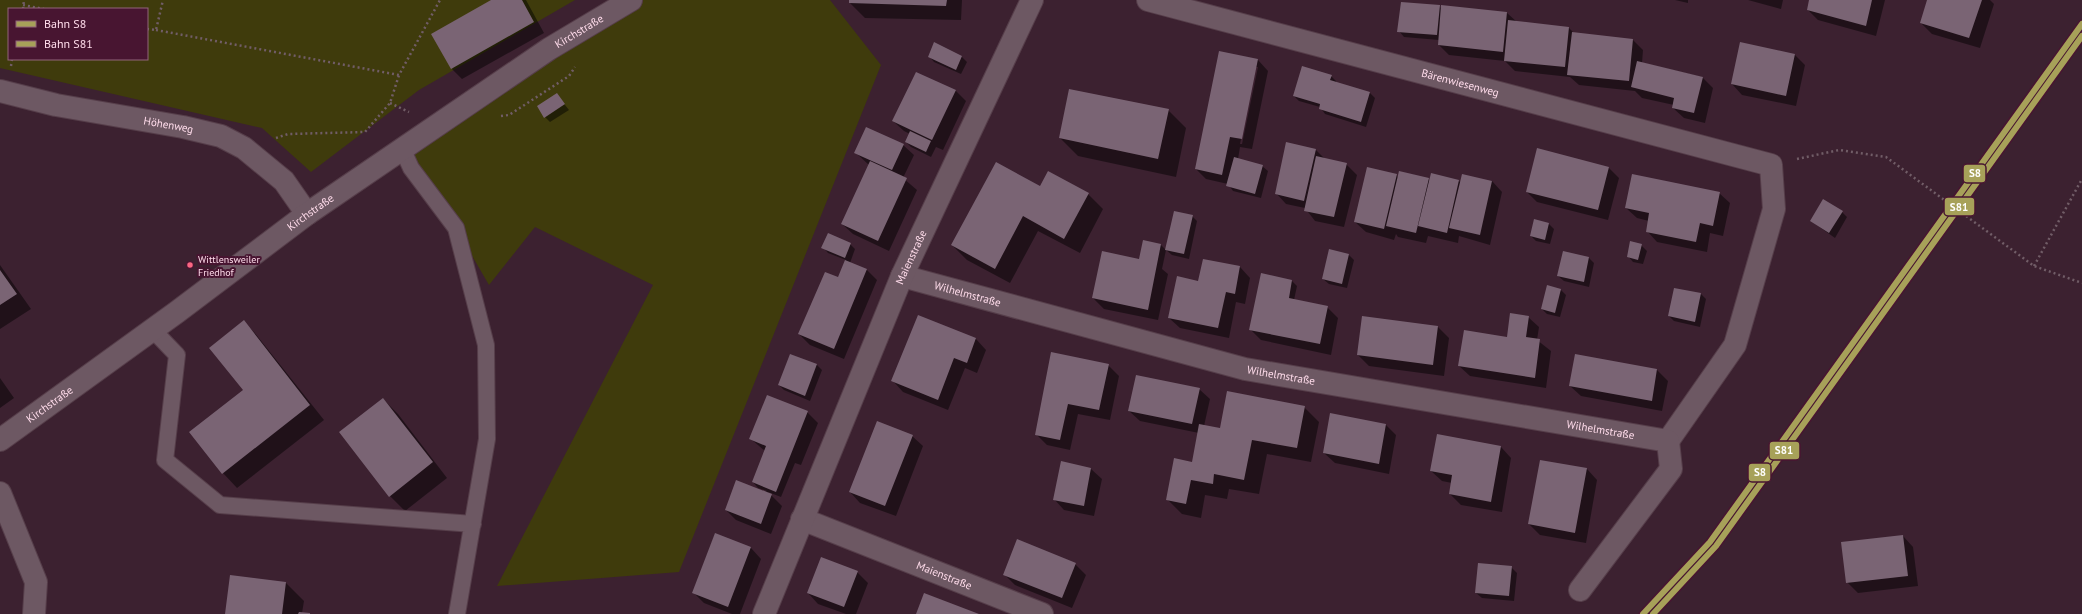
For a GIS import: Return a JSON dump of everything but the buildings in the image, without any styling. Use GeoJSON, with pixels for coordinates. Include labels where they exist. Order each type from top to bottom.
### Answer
{"type":"FeatureCollection","features":[{"type":"Feature","properties":{"kind":"street","name":"Kirchstraße"},"geometry":{"type":"LineString","coordinates":[[0,440],[307,214],[549,49],[631,0]]}},
{"type":"Feature","properties":{"kind":"street","name":"Maienstraße"},"geometry":{"type":"LineString","coordinates":[[764,614],[902,276],[1032,0]]}},
{"type":"Feature","properties":{"kind":"street","name":"Bärenwiesenweg"},"geometry":{"type":"LineString","coordinates":[[1148,0],[1771,165]]}},
{"type":"Feature","properties":{"kind":"street","name":"Höhenweg"},"geometry":{"type":"LineString","coordinates":[[0,91],[83,110],[183,127],[221,136],[244,148],[284,181],[307,214]]}},
{"type":"Feature","properties":{"kind":"street"},"geometry":{"type":"LineString","coordinates":[[1580,590],[1671,469],[1668,441],[1735,345],[1774,209],[1771,165]]}},
{"type":"Feature","properties":{"kind":"street","name":"Wilhelmstraße"},"geometry":{"type":"LineString","coordinates":[[902,276],[1245,369],[1668,441]]}},
{"type":"Feature","properties":{"kind":"street"},"geometry":{"type":"LineString","coordinates":[[0,493],[36,582],[34,614]]}},
{"type":"Feature","properties":{"kind":"street","name":"Maienstraße"},"geometry":{"type":"LineString","coordinates":[[802,519],[1042,614]]}},
{"type":"Feature","properties":{"kind":"lane"},"geometry":{"type":"LineString","coordinates":[[402,148],[411,168],[456,228],[486,346],[487,440],[457,614]]}},
{"type":"Feature","properties":{"kind":"lane"},"geometry":{"type":"LineString","coordinates":[[152,329],[177,355],[165,460],[220,505],[473,524]]}},
{"type":"Feature","properties":{"kind":"path"},"geometry":{"type":"LineString","coordinates":[[22,8],[24,0]]}},
{"type":"Feature","properties":{"kind":"path"},"geometry":{"type":"LineString","coordinates":[[156,30],[163,0]]}},
{"type":"Feature","properties":{"kind":"path"},"geometry":{"type":"LineString","coordinates":[[244,148],[288,134],[365,132],[390,103],[399,75],[440,0]]}},
{"type":"Feature","properties":{"kind":"path"},"geometry":{"type":"LineString","coordinates":[[23,5],[39,8]]}},
{"type":"Feature","properties":{"kind":"path"},"geometry":{"type":"LineString","coordinates":[[148,29],[399,75]]}},
{"type":"Feature","properties":{"kind":"path"},"geometry":{"type":"LineString","coordinates":[[509,115],[569,76]]}},
{"type":"Feature","properties":{"kind":"path"},"geometry":{"type":"LineString","coordinates":[[1771,165],[1839,150],[1886,157],[2034,266],[2082,283]]}},
{"type":"Feature","properties":{"kind":"path"},"geometry":{"type":"LineString","coordinates":[[2034,266],[2082,179]]}},
{"type":"Feature","properties":{"kind":"shaded area"},"geometry":{"type":"Polygon","coordinates":[[[0,0],[575,0],[419,90],[311,172],[262,128],[0,68],[0,0]]]}},
{"type":"Feature","properties":{"kind":"shaded area"},"geometry":{"type":"Polygon","coordinates":[[[631,0],[830,0],[881,65],[679,572],[497,586],[653,285],[535,227],[489,285],[456,228],[402,148],[631,0]]]}},
{"type":"Feature","properties":{"kind":"rail line","name":"S8"},"geometry":{"type":"LineString","coordinates":[[1643,614],[1710,542],[2082,24]]}},
{"type":"Feature","properties":{"kind":"rail line","name":"S81"},"geometry":{"type":"LineString","coordinates":[[1653,614],[1716,546],[2082,36]]}},
{"type":"Feature","properties":{"kind":"place","name":"Wittlensweiler Friedhof"},"geometry":{"type":"Point","coordinates":[190,265]}}]}
